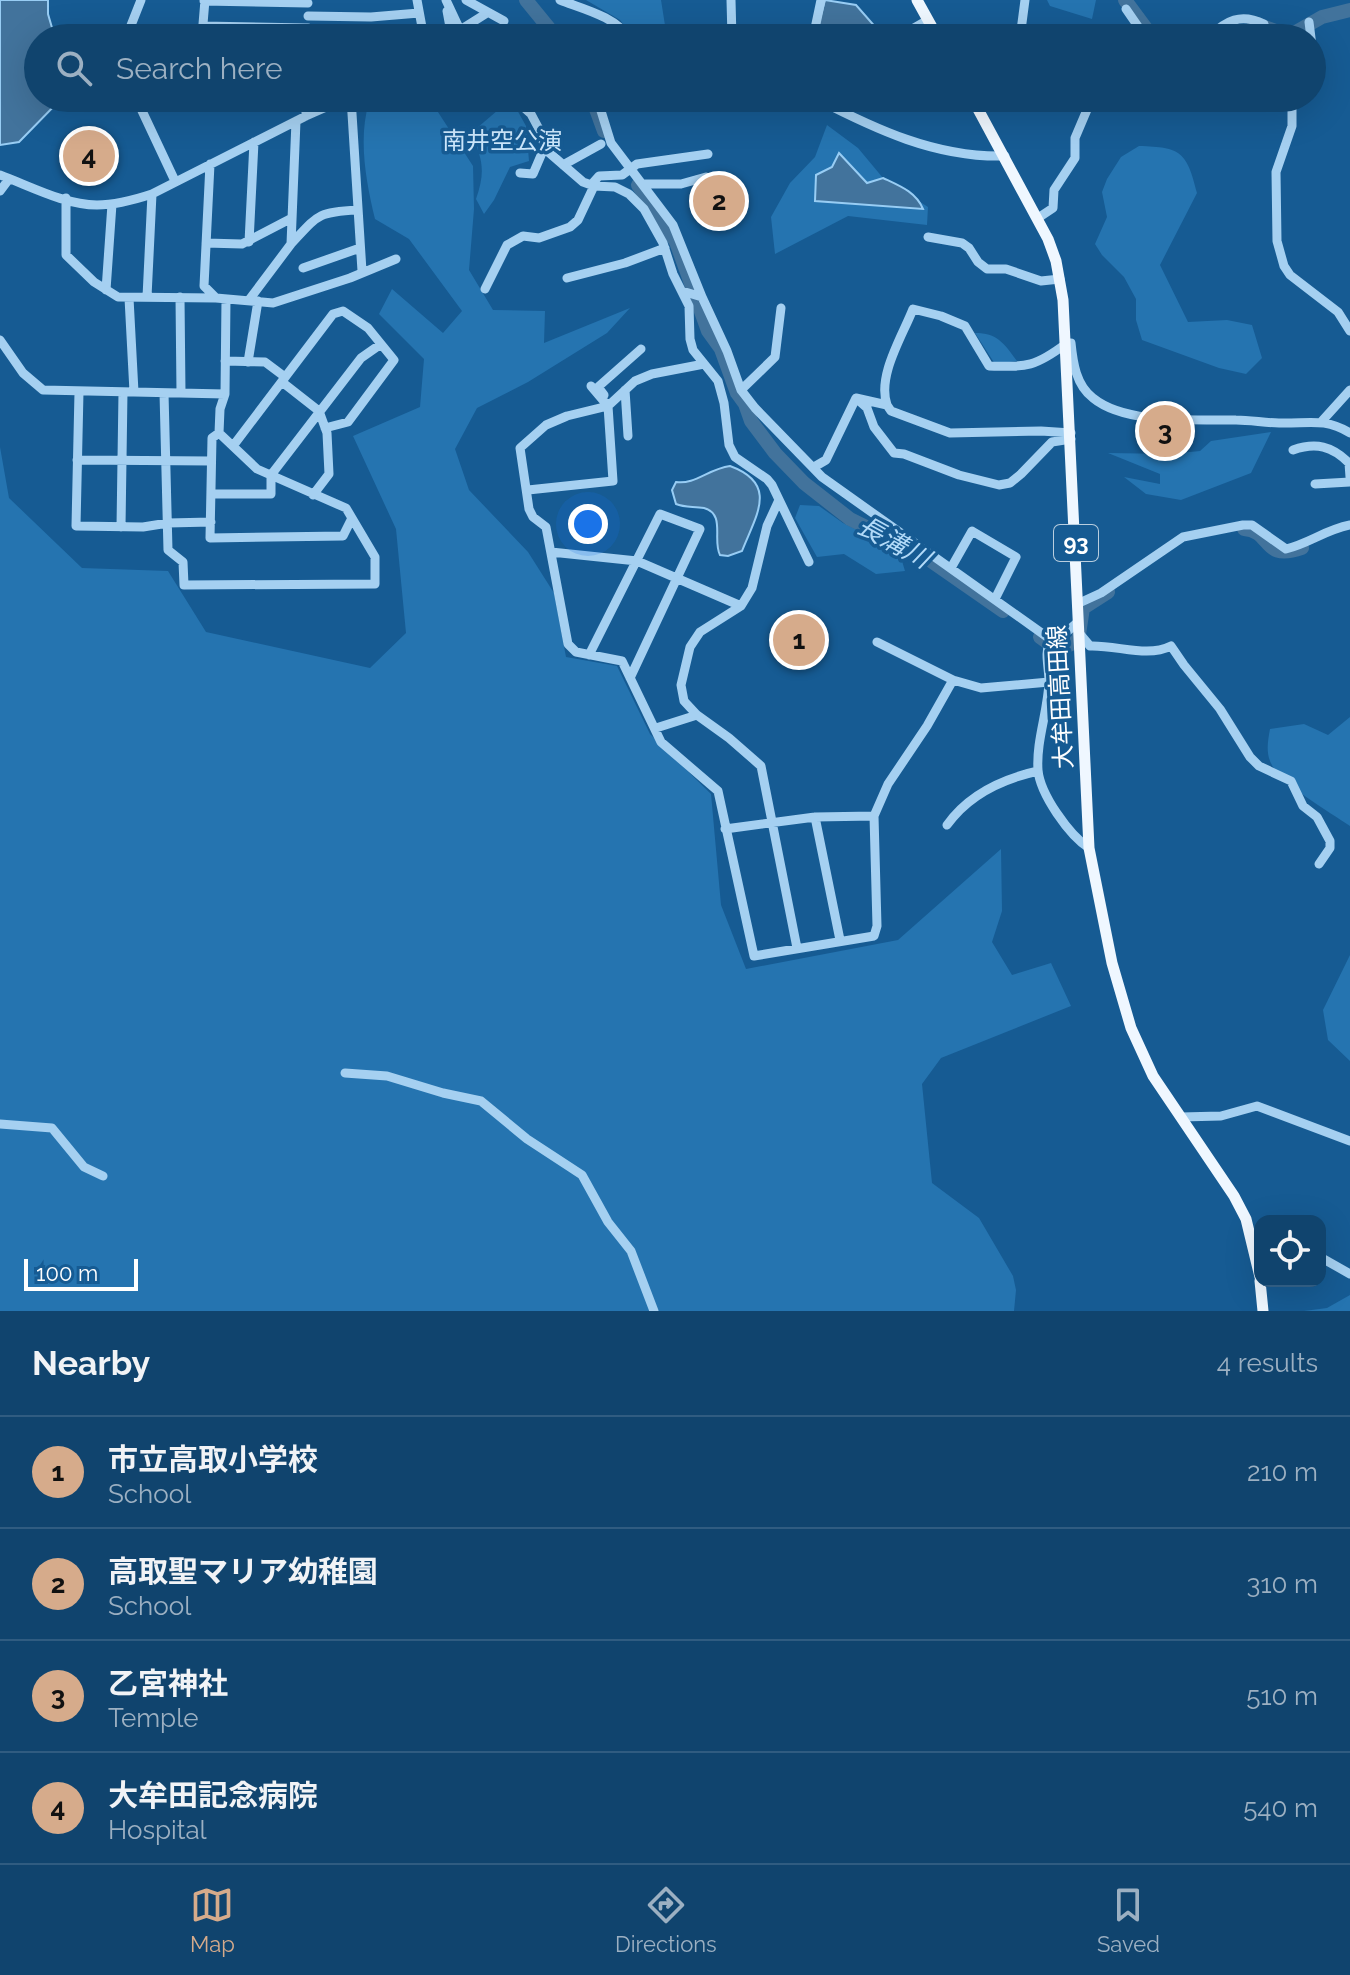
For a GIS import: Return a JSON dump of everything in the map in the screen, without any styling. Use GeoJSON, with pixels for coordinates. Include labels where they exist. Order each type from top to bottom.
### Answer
{"type":"FeatureCollection","features":[{"type":"Feature","properties":{"kind":"main road"},"geometry":{"type":"LineString","coordinates":[[917,0],[930,24]]}},
{"type":"Feature","properties":{"kind":"main road","name":"大牟田高田線"},"geometry":{"type":"LineString","coordinates":[[980,112],[1038,218],[1060,279],[1067,343],[1089,848],[1112,963],[1131,1028],[1153,1076],[1234,1196],[1254,1242]]}},
{"type":"Feature","properties":{"kind":"main road","name":"大牟田高田線"},"geometry":{"type":"LineString","coordinates":[[1261,1287],[1263,1311]]}},
{"type":"Feature","properties":{"kind":"street"},"geometry":{"type":"LineString","coordinates":[[132,24],[141,0]]}},
{"type":"Feature","properties":{"kind":"street"},"geometry":{"type":"LineString","coordinates":[[202,24],[204,0],[308,2],[308,24]]}},
{"type":"Feature","properties":{"kind":"street"},"geometry":{"type":"LineString","coordinates":[[417,0],[421,24]]}},
{"type":"Feature","properties":{"kind":"street"},"geometry":{"type":"LineString","coordinates":[[445,0],[457,24]]}},
{"type":"Feature","properties":{"kind":"street"},"geometry":{"type":"LineString","coordinates":[[445,0],[449,24]]}},
{"type":"Feature","properties":{"kind":"street"},"geometry":{"type":"LineString","coordinates":[[466,0],[504,21]]}},
{"type":"Feature","properties":{"kind":"street"},"geometry":{"type":"LineString","coordinates":[[560,0],[614,24]]}},
{"type":"Feature","properties":{"kind":"street"},"geometry":{"type":"LineString","coordinates":[[731,0],[732,24]]}},
{"type":"Feature","properties":{"kind":"street"},"geometry":{"type":"LineString","coordinates":[[816,24],[821,0]]}},
{"type":"Feature","properties":{"kind":"street"},"geometry":{"type":"LineString","coordinates":[[1022,24],[1025,0]]}},
{"type":"Feature","properties":{"kind":"street"},"geometry":{"type":"LineString","coordinates":[[1126,9],[1136,24]]}},
{"type":"Feature","properties":{"kind":"street"},"geometry":{"type":"LineString","coordinates":[[308,16],[371,17],[419,13]]}},
{"type":"Feature","properties":{"kind":"street"},"geometry":{"type":"LineString","coordinates":[[470,24],[487,13]]}},
{"type":"Feature","properties":{"kind":"street"},"geometry":{"type":"LineString","coordinates":[[1227,24],[1234,19],[1245,18],[1264,24]]}},
{"type":"Feature","properties":{"kind":"street"},"geometry":{"type":"LineString","coordinates":[[921,24],[928,20]]}},
{"type":"Feature","properties":{"kind":"street"},"geometry":{"type":"LineString","coordinates":[[143,112],[175,181]]}},
{"type":"Feature","properties":{"kind":"street"},"geometry":{"type":"LineString","coordinates":[[291,244],[302,112]]}},
{"type":"Feature","properties":{"kind":"street"},"geometry":{"type":"LineString","coordinates":[[0,191],[5,177],[94,205],[152,194],[315,112]]}},
{"type":"Feature","properties":{"kind":"street"},"geometry":{"type":"LineString","coordinates":[[350,112],[362,271]]}},
{"type":"Feature","properties":{"kind":"street"},"geometry":{"type":"LineString","coordinates":[[529,112],[546,150],[583,182],[592,186],[615,187],[629,194],[644,209],[665,248],[673,274],[689,306],[693,350],[718,381],[729,445],[735,457],[767,479],[809,562]]}},
{"type":"Feature","properties":{"kind":"street"},"geometry":{"type":"LineString","coordinates":[[601,112],[611,143],[673,225],[741,390],[755,408],[822,477],[1050,639]]}},
{"type":"Feature","properties":{"kind":"street"},"geometry":{"type":"LineString","coordinates":[[844,112],[917,144],[975,155],[1005,156]]}},
{"type":"Feature","properties":{"kind":"street"},"geometry":{"type":"LineString","coordinates":[[1038,218],[1053,208],[1054,190],[1075,158],[1075,138],[1086,112]]}},
{"type":"Feature","properties":{"kind":"street"},"geometry":{"type":"LineString","coordinates":[[1292,112],[1292,126],[1276,172],[1277,241],[1290,275],[1338,312],[1350,331]]}},
{"type":"Feature","properties":{"kind":"street"},"geometry":{"type":"LineString","coordinates":[[249,242],[254,142]]}},
{"type":"Feature","properties":{"kind":"street"},"geometry":{"type":"LineString","coordinates":[[563,165],[601,144]]}},
{"type":"Feature","properties":{"kind":"street"},"geometry":{"type":"LineString","coordinates":[[520,173],[533,174],[546,150]]}},
{"type":"Feature","properties":{"kind":"street"},"geometry":{"type":"LineString","coordinates":[[485,289],[507,245],[523,236],[539,238],[570,227],[578,220],[599,176],[622,175],[637,164],[708,154]]}},
{"type":"Feature","properties":{"kind":"street"},"geometry":{"type":"LineString","coordinates":[[210,164],[204,286],[221,298]]}},
{"type":"Feature","properties":{"kind":"street"},"geometry":{"type":"LineString","coordinates":[[643,184],[681,184],[706,177]]}},
{"type":"Feature","properties":{"kind":"street"},"geometry":{"type":"LineString","coordinates":[[147,297],[152,194]]}},
{"type":"Feature","properties":{"kind":"street"},"geometry":{"type":"LineString","coordinates":[[66,198],[66,255],[118,297],[221,298],[273,303],[396,259]]}},
{"type":"Feature","properties":{"kind":"street"},"geometry":{"type":"LineString","coordinates":[[106,290],[112,204]]}},
{"type":"Feature","properties":{"kind":"street"},"geometry":{"type":"LineString","coordinates":[[248,362],[253,301],[291,244],[316,217],[327,211],[357,210]]}},
{"type":"Feature","properties":{"kind":"street"},"geometry":{"type":"LineString","coordinates":[[206,243],[249,242],[292,218]]}},
{"type":"Feature","properties":{"kind":"street"},"geometry":{"type":"LineString","coordinates":[[928,237],[962,243],[987,269],[1006,269],[1041,281],[1060,279]]}},
{"type":"Feature","properties":{"kind":"street"},"geometry":{"type":"LineString","coordinates":[[303,268],[360,248]]}},
{"type":"Feature","properties":{"kind":"street"},"geometry":{"type":"LineString","coordinates":[[567,278],[625,263],[665,248]]}},
{"type":"Feature","properties":{"kind":"street"},"geometry":{"type":"LineString","coordinates":[[682,291],[702,297]]}},
{"type":"Feature","properties":{"kind":"street"},"geometry":{"type":"LineString","coordinates":[[180,297],[181,393]]}},
{"type":"Feature","properties":{"kind":"street"},"geometry":{"type":"LineString","coordinates":[[129,298],[134,392]]}},
{"type":"Feature","properties":{"kind":"street"},"geometry":{"type":"LineString","coordinates":[[164,393],[168,550],[183,562],[184,585],[375,584],[375,557],[346,508],[257,469],[219,433],[220,409],[225,394],[221,298]]}},
{"type":"Feature","properties":{"kind":"street"},"geometry":{"type":"LineString","coordinates":[[741,390],[775,357],[781,308]]}},
{"type":"Feature","properties":{"kind":"street"},"geometry":{"type":"LineString","coordinates":[[1071,436],[1041,431],[950,433],[891,411],[883,393],[888,370],[913,309],[965,326],[989,366],[1028,367],[1071,343],[1080,384],[1092,398],[1118,412],[1152,417],[1279,423],[1322,421],[1350,433]]}},
{"type":"Feature","properties":{"kind":"street"},"geometry":{"type":"LineString","coordinates":[[233,446],[333,314],[343,311],[368,328],[394,360],[348,422],[325,428]]}},
{"type":"Feature","properties":{"kind":"street"},"geometry":{"type":"LineString","coordinates":[[0,340],[23,373],[43,390],[225,394]]}},
{"type":"Feature","properties":{"kind":"street"},"geometry":{"type":"LineString","coordinates":[[211,494],[271,494],[271,475],[361,358],[381,344]]}},
{"type":"Feature","properties":{"kind":"street"},"geometry":{"type":"LineString","coordinates":[[528,490],[613,481],[609,406],[598,387],[641,349]]}},
{"type":"Feature","properties":{"kind":"street"},"geometry":{"type":"LineString","coordinates":[[225,361],[265,362],[319,411],[325,428],[329,474],[313,495]]}},
{"type":"Feature","properties":{"kind":"street"},"geometry":{"type":"LineString","coordinates":[[704,364],[652,374],[635,381],[609,406],[567,416],[546,425],[520,448],[529,509],[533,517],[546,527],[568,644],[576,652],[622,661],[661,742],[718,791],[754,956],[874,936],[877,926],[874,816],[888,784],[953,680]]}},
{"type":"Feature","properties":{"kind":"street"},"geometry":{"type":"LineString","coordinates":[[591,386],[609,406]]}},
{"type":"Feature","properties":{"kind":"street"},"geometry":{"type":"LineString","coordinates":[[625,390],[628,436]]}},
{"type":"Feature","properties":{"kind":"street"},"geometry":{"type":"LineString","coordinates":[[1322,421],[1350,390]]}},
{"type":"Feature","properties":{"kind":"street"},"geometry":{"type":"LineString","coordinates":[[79,392],[76,526],[143,527],[211,522]]}},
{"type":"Feature","properties":{"kind":"street"},"geometry":{"type":"LineString","coordinates":[[121,527],[123,392]]}},
{"type":"Feature","properties":{"kind":"street"},"geometry":{"type":"LineString","coordinates":[[856,398],[887,405]]}},
{"type":"Feature","properties":{"kind":"street"},"geometry":{"type":"LineString","coordinates":[[814,467],[826,460],[856,398]]}},
{"type":"Feature","properties":{"kind":"street"},"geometry":{"type":"LineString","coordinates":[[856,398],[867,408],[874,427],[894,453],[999,485],[1010,483],[1052,442],[1071,436]]}},
{"type":"Feature","properties":{"kind":"street"},"geometry":{"type":"LineString","coordinates":[[219,433],[212,438],[210,538],[343,536],[351,520]]}},
{"type":"Feature","properties":{"kind":"street"},"geometry":{"type":"LineString","coordinates":[[1293,450],[1317,445],[1333,450],[1349,463],[1350,480],[1315,484]]}},
{"type":"Feature","properties":{"kind":"street"},"geometry":{"type":"LineString","coordinates":[[77,460],[211,461]]}},
{"type":"Feature","properties":{"kind":"street"},"geometry":{"type":"LineString","coordinates":[[779,500],[767,526],[752,588],[741,606],[700,632],[690,647],[681,685],[684,701],[697,715],[761,766],[797,948]]}},
{"type":"Feature","properties":{"kind":"street"},"geometry":{"type":"LineString","coordinates":[[589,655],[660,514],[700,529],[630,678]]}},
{"type":"Feature","properties":{"kind":"street"},"geometry":{"type":"LineString","coordinates":[[1077,604],[1101,593],[1183,537],[1252,525],[1286,549],[1299,546],[1328,530],[1350,525]]}},
{"type":"Feature","properties":{"kind":"street"},"geometry":{"type":"LineString","coordinates":[[951,568],[972,531],[1016,557],[995,599]]}},
{"type":"Feature","properties":{"kind":"street"},"geometry":{"type":"LineString","coordinates":[[551,552],[637,561],[741,606]]}},
{"type":"Feature","properties":{"kind":"street"},"geometry":{"type":"LineString","coordinates":[[1050,639],[1078,628],[1090,646],[1113,645],[1150,653],[1171,646],[1220,709],[1250,757],[1259,766],[1291,781],[1303,806],[1317,817],[1330,841],[1330,848],[1319,864]]}},
{"type":"Feature","properties":{"kind":"street"},"geometry":{"type":"LineString","coordinates":[[1050,639],[1046,649],[1049,682],[1038,771],[1052,804],[1078,841],[1089,848]]}},
{"type":"Feature","properties":{"kind":"street"},"geometry":{"type":"LineString","coordinates":[[877,642],[953,680],[981,688],[1049,682]]}},
{"type":"Feature","properties":{"kind":"street"},"geometry":{"type":"LineString","coordinates":[[656,728],[697,715]]}},
{"type":"Feature","properties":{"kind":"street"},"geometry":{"type":"LineString","coordinates":[[947,825],[969,799],[1014,776],[1038,771]]}},
{"type":"Feature","properties":{"kind":"street"},"geometry":{"type":"LineString","coordinates":[[725,829],[815,817],[874,816]]}},
{"type":"Feature","properties":{"kind":"street"},"geometry":{"type":"LineString","coordinates":[[815,817],[840,940]]}},
{"type":"Feature","properties":{"kind":"street"},"geometry":{"type":"LineString","coordinates":[[345,1073],[387,1076],[481,1101],[527,1139],[582,1175],[608,1222],[631,1251],[654,1311]]}},
{"type":"Feature","properties":{"kind":"street"},"geometry":{"type":"LineString","coordinates":[[1181,1117],[1221,1116],[1257,1106],[1350,1141]]}},
{"type":"Feature","properties":{"kind":"street"},"geometry":{"type":"LineString","coordinates":[[0,1124],[52,1128],[84,1167],[103,1176]]}},
{"type":"Feature","properties":{"kind":"street"},"geometry":{"type":"LineString","coordinates":[[1326,1260],[1350,1274]]}},
{"type":"Feature","properties":{"kind":"green space"},"geometry":{"type":"Polygon","coordinates":[[[586,0],[661,0],[665,24],[623,24],[586,0]]]}},
{"type":"Feature","properties":{"kind":"green space"},"geometry":{"type":"Polygon","coordinates":[[[1047,0],[1096,0],[1092,19],[1050,6],[1047,0]]]}},
{"type":"Feature","properties":{"kind":"green space"},"geometry":{"type":"Polygon","coordinates":[[[367,112],[438,112],[473,166],[474,209],[469,270],[493,310],[545,311],[544,343],[630,308],[607,333],[528,382],[477,408],[455,449],[469,490],[528,552],[554,593],[566,657],[617,666],[650,734],[711,794],[721,905],[746,969],[898,940],[1001,849],[1002,911],[992,942],[1012,975],[1051,963],[1071,1006],[941,1058],[922,1084],[932,1183],[979,1218],[1013,1276],[1016,1290],[1014,1311],[0,1311],[0,447],[9,498],[82,568],[168,571],[206,632],[370,668],[406,633],[396,529],[353,436],[420,407],[424,359],[379,314],[392,289],[443,333],[462,311],[409,239],[375,219],[366,175],[367,112]]]}},
{"type":"Feature","properties":{"kind":"green space","name":"南井空公演"},"geometry":{"type":"Polygon","coordinates":[[[496,112],[518,112],[526,126],[529,161],[510,167],[484,214],[476,199],[482,174],[480,159],[470,134],[496,112]]]}},
{"type":"Feature","properties":{"kind":"green space"},"geometry":{"type":"Polygon","coordinates":[[[827,125],[858,148],[883,178],[928,207],[927,225],[848,216],[775,254],[771,217],[790,183],[815,157],[827,125]]]}},
{"type":"Feature","properties":{"kind":"green space"},"geometry":{"type":"Polygon","coordinates":[[[1139,146],[1173,150],[1190,168],[1197,193],[1160,265],[1188,322],[1227,320],[1252,325],[1262,358],[1246,374],[1219,368],[1142,340],[1136,320],[1136,299],[1124,277],[1095,244],[1107,217],[1102,192],[1107,179],[1121,157],[1139,146]]]}},
{"type":"Feature","properties":{"kind":"green space"},"geometry":{"type":"Polygon","coordinates":[[[975,333],[999,340],[1017,361],[995,364],[975,333]]]}},
{"type":"Feature","properties":{"kind":"green space"},"geometry":{"type":"Polygon","coordinates":[[[1271,432],[1251,473],[1181,500],[1146,494],[1124,477],[1160,484],[1160,474],[1108,453],[1200,451],[1211,441],[1271,432]]]}},
{"type":"Feature","properties":{"kind":"green space"},"geometry":{"type":"Polygon","coordinates":[[[800,505],[819,506],[843,523],[899,551],[905,571],[876,574],[844,554],[817,557],[795,518],[800,505]]]}},
{"type":"Feature","properties":{"kind":"green space"},"geometry":{"type":"Polygon","coordinates":[[[1350,717],[1350,826],[1283,778],[1270,761],[1268,749],[1270,729],[1304,724],[1328,735],[1350,717]]]}},
{"type":"Feature","properties":{"kind":"green space"},"geometry":{"type":"Polygon","coordinates":[[[1350,955],[1350,1061],[1328,1040],[1323,1010],[1350,955]]]}},
{"type":"Feature","properties":{"kind":"green space"},"geometry":{"type":"Polygon","coordinates":[[[1350,1295],[1350,1311],[1304,1311],[1327,1308],[1350,1295]]]}},
{"type":"Feature","properties":{"kind":"shaded area"},"geometry":{"type":"Polygon","coordinates":[[[0,0],[48,0],[51,24],[24,24],[24,112],[48,112],[19,142],[0,145],[0,0]]]}},
{"type":"Feature","properties":{"kind":"shaded area"},"geometry":{"type":"Polygon","coordinates":[[[825,0],[856,5],[873,24],[819,24],[825,0]]]}},
{"type":"Feature","properties":{"kind":"shaded area"},"geometry":{"type":"Polygon","coordinates":[[[839,153],[867,183],[883,178],[912,194],[923,209],[815,201],[816,175],[832,167],[839,153]]]}},
{"type":"Feature","properties":{"kind":"shaded area"},"geometry":{"type":"Polygon","coordinates":[[[730,466],[755,482],[760,502],[742,551],[728,556],[720,555],[717,522],[711,511],[676,504],[672,490],[676,482],[689,481],[730,466]]]}},
{"type":"Feature","properties":{"kind":"waterway","name":"長溝川"},"geometry":{"type":"LineString","coordinates":[[526,0],[546,24]]}},
{"type":"Feature","properties":{"kind":"waterway"},"geometry":{"type":"LineString","coordinates":[[1125,0],[1143,24]]}},
{"type":"Feature","properties":{"kind":"waterway"},"geometry":{"type":"LineString","coordinates":[[1310,24],[1322,17],[1350,10]]}},
{"type":"Feature","properties":{"kind":"waterway","name":"長溝川"},"geometry":{"type":"LineString","coordinates":[[597,112],[604,131]]}},
{"type":"Feature","properties":{"kind":"waterway","name":"長溝川"},"geometry":{"type":"LineString","coordinates":[[638,185],[676,242],[708,331],[721,349],[737,393],[751,421],[775,453],[804,483],[850,519],[921,554],[1003,611]]}},
{"type":"Feature","properties":{"kind":"waterway","name":"長溝川"},"geometry":{"type":"LineString","coordinates":[[1244,529],[1260,535],[1273,549],[1289,551],[1302,548]]}},
{"type":"Feature","properties":{"kind":"waterway","name":"長溝川"},"geometry":{"type":"LineString","coordinates":[[1040,637],[1058,647],[1078,641],[1083,608],[1108,592]]}},
{"type":"Feature","properties":{"kind":"place","name":"大牟田記念病院"},"geometry":{"type":"Point","coordinates":[89,156]}},
{"type":"Feature","properties":{"kind":"place","name":"高取聖マリア幼稚園"},"geometry":{"type":"Point","coordinates":[719,201]}},
{"type":"Feature","properties":{"kind":"place","name":"乙宮神社"},"geometry":{"type":"Point","coordinates":[1165,431]}},
{"type":"Feature","properties":{"kind":"place","name":"市立高取小学校"},"geometry":{"type":"Point","coordinates":[799,640]}}]}
